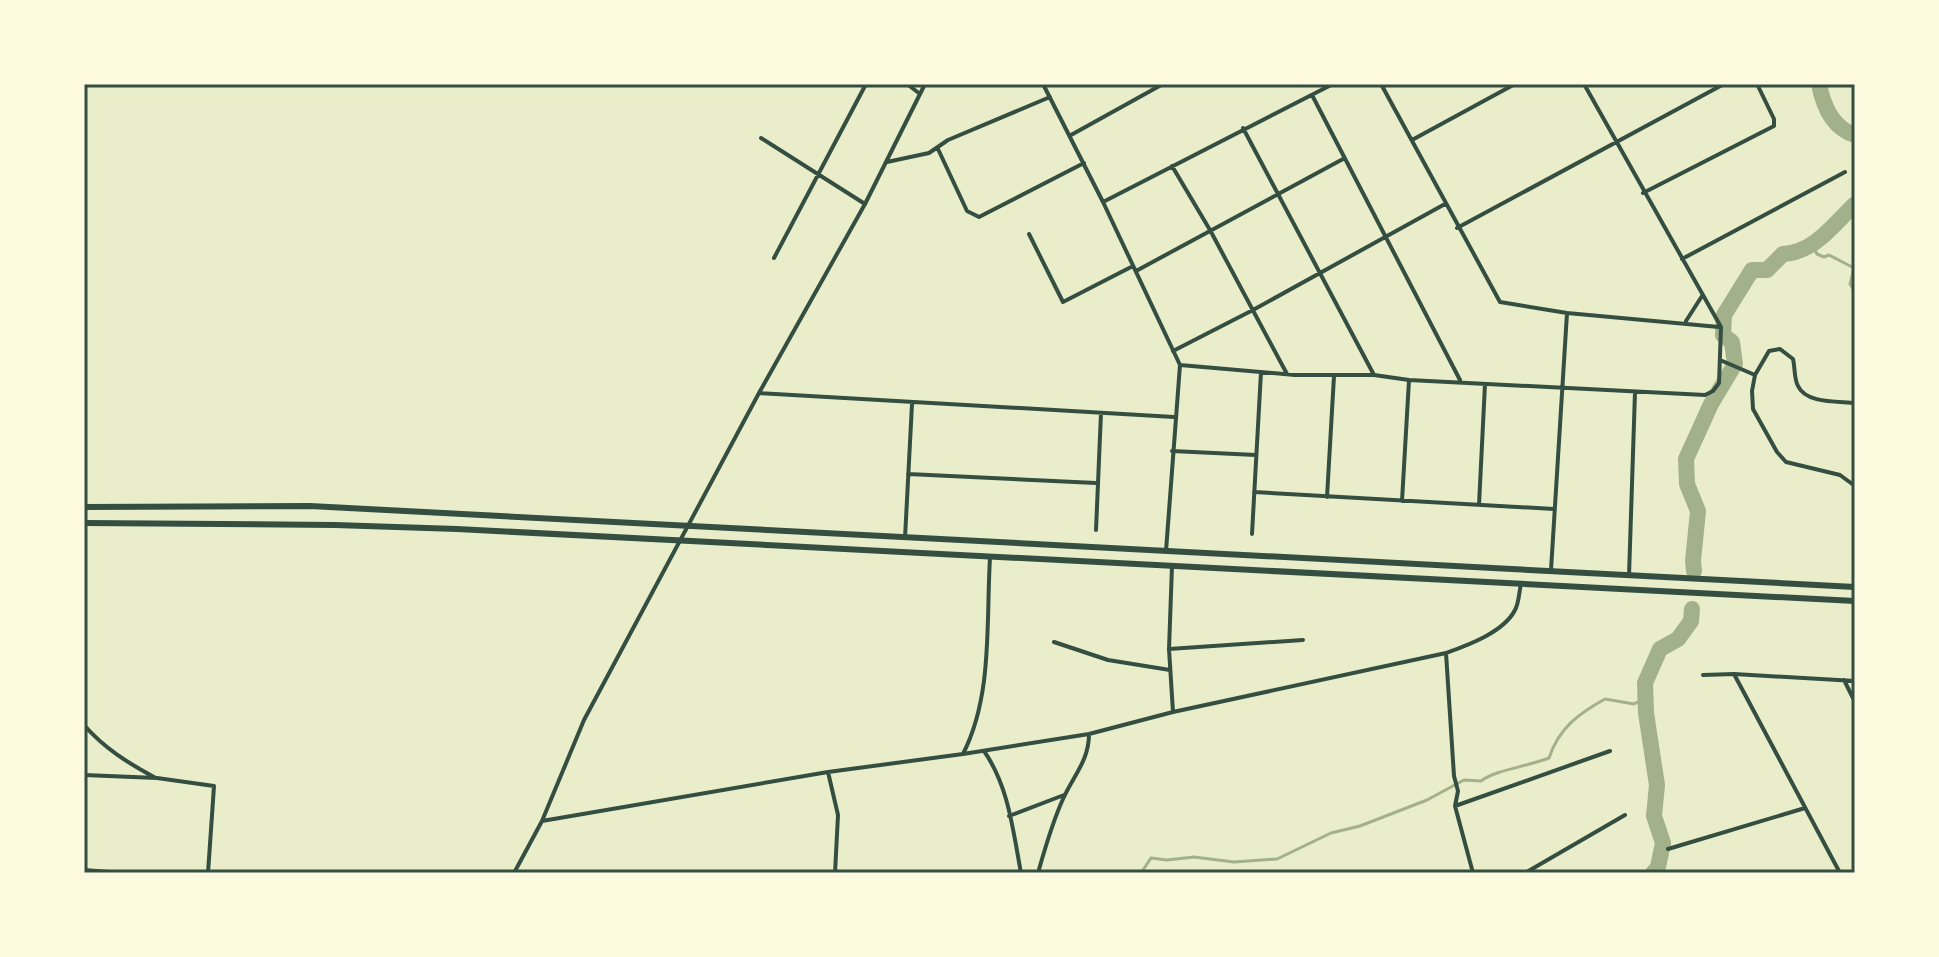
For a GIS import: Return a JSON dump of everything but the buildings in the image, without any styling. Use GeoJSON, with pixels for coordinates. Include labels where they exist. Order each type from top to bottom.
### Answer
{"type":"FeatureCollection","features":[{"type":"Feature","properties":{"kind":"highway"},"geometry":{"type":"LineString","coordinates":[[84,507],[310,506],[1855,587]]}},
{"type":"Feature","properties":{"kind":"highway"},"geometry":{"type":"LineString","coordinates":[[84,523],[335,525],[1855,601]]}},
{"type":"Feature","properties":{"kind":"street"},"geometry":{"type":"LineString","coordinates":[[774,258],[816,173],[866,84]]}},
{"type":"Feature","properties":{"kind":"street"},"geometry":{"type":"LineString","coordinates":[[907,84],[920,94]]}},
{"type":"Feature","properties":{"kind":"street"},"geometry":{"type":"LineString","coordinates":[[514,873],[542,821],[584,720],[759,393],[865,204],[925,84]]}},
{"type":"Feature","properties":{"kind":"street"},"geometry":{"type":"LineString","coordinates":[[1043,84],[1180,365],[1166,551]]}},
{"type":"Feature","properties":{"kind":"street"},"geometry":{"type":"LineString","coordinates":[[1070,135],[1163,84]]}},
{"type":"Feature","properties":{"kind":"street"},"geometry":{"type":"LineString","coordinates":[[1103,202],[1333,84]]}},
{"type":"Feature","properties":{"kind":"street"},"geometry":{"type":"LineString","coordinates":[[1381,84],[1500,302],[1567,313],[1721,327]]}},
{"type":"Feature","properties":{"kind":"street"},"geometry":{"type":"LineString","coordinates":[[1411,140],[1515,84]]}},
{"type":"Feature","properties":{"kind":"street"},"geometry":{"type":"LineString","coordinates":[[1180,365],[1287,374],[1374,375],[1409,380],[1635,392],[1705,395],[1713,391],[1719,383],[1721,327],[1584,84]]}},
{"type":"Feature","properties":{"kind":"street"},"geometry":{"type":"LineString","coordinates":[[1457,228],[1724,84]]}},
{"type":"Feature","properties":{"kind":"street"},"geometry":{"type":"LineString","coordinates":[[1643,193],[1774,126],[1774,119],[1757,84]]}},
{"type":"Feature","properties":{"kind":"street"},"geometry":{"type":"LineString","coordinates":[[1312,95],[1461,382]]}},
{"type":"Feature","properties":{"kind":"street"},"geometry":{"type":"LineString","coordinates":[[886,162],[938,149],[948,140],[1050,97]]}},
{"type":"Feature","properties":{"kind":"street"},"geometry":{"type":"LineString","coordinates":[[1243,128],[1374,375]]}},
{"type":"Feature","properties":{"kind":"street"},"geometry":{"type":"LineString","coordinates":[[761,138],[865,204]]}},
{"type":"Feature","properties":{"kind":"street"},"geometry":{"type":"LineString","coordinates":[[938,149],[967,211],[979,217],[1084,163]]}},
{"type":"Feature","properties":{"kind":"street"},"geometry":{"type":"LineString","coordinates":[[1029,234],[1063,302],[1279,195],[1343,159]]}},
{"type":"Feature","properties":{"kind":"street"},"geometry":{"type":"LineString","coordinates":[[1172,166],[1287,374]]}},
{"type":"Feature","properties":{"kind":"street"},"geometry":{"type":"LineString","coordinates":[[1682,259],[1845,172]]}},
{"type":"Feature","properties":{"kind":"street"},"geometry":{"type":"LineString","coordinates":[[1173,351],[1445,204]]}},
{"type":"Feature","properties":{"kind":"street"},"geometry":{"type":"LineString","coordinates":[[1686,322],[1702,296]]}},
{"type":"Feature","properties":{"kind":"street"},"geometry":{"type":"LineString","coordinates":[[1551,572],[1567,313]]}},
{"type":"Feature","properties":{"kind":"street"},"geometry":{"type":"LineString","coordinates":[[1855,403],[1812,398],[1803,392],[1797,385],[1793,359],[1780,349],[1769,351],[1755,375],[1753,409],[1786,462],[1840,475],[1855,486]]}},
{"type":"Feature","properties":{"kind":"street"},"geometry":{"type":"LineString","coordinates":[[1720,360],[1755,375]]}},
{"type":"Feature","properties":{"kind":"street"},"geometry":{"type":"LineString","coordinates":[[1252,534],[1261,372]]}},
{"type":"Feature","properties":{"kind":"street"},"geometry":{"type":"LineString","coordinates":[[1327,497],[1334,376]]}},
{"type":"Feature","properties":{"kind":"street"},"geometry":{"type":"LineString","coordinates":[[1402,501],[1409,380]]}},
{"type":"Feature","properties":{"kind":"street"},"geometry":{"type":"LineString","coordinates":[[1479,505],[1485,384]]}},
{"type":"Feature","properties":{"kind":"street"},"geometry":{"type":"LineString","coordinates":[[1629,576],[1635,392]]}},
{"type":"Feature","properties":{"kind":"street"},"geometry":{"type":"LineString","coordinates":[[759,393],[1174,417]]}},
{"type":"Feature","properties":{"kind":"street"},"geometry":{"type":"LineString","coordinates":[[905,538],[913,403]]}},
{"type":"Feature","properties":{"kind":"street"},"geometry":{"type":"LineString","coordinates":[[1096,530],[1101,413]]}},
{"type":"Feature","properties":{"kind":"street"},"geometry":{"type":"LineString","coordinates":[[1172,451],[1256,455]]}},
{"type":"Feature","properties":{"kind":"street"},"geometry":{"type":"LineString","coordinates":[[908,474],[1096,483]]}},
{"type":"Feature","properties":{"kind":"street"},"geometry":{"type":"LineString","coordinates":[[1254,492],[1554,509]]}},
{"type":"Feature","properties":{"kind":"street"},"geometry":{"type":"LineString","coordinates":[[963,754],[977,722],[983,698],[990,558]]}},
{"type":"Feature","properties":{"kind":"street"},"geometry":{"type":"LineString","coordinates":[[1172,566],[1169,649],[1173,712]]}},
{"type":"Feature","properties":{"kind":"street"},"geometry":{"type":"LineString","coordinates":[[542,821],[828,772],[1089,734],[1173,712],[1446,653],[1478,641],[1497,628],[1515,611],[1521,584]]}},
{"type":"Feature","properties":{"kind":"street"},"geometry":{"type":"LineString","coordinates":[[1169,649],[1303,640]]}},
{"type":"Feature","properties":{"kind":"street"},"geometry":{"type":"LineString","coordinates":[[1054,642],[1108,660],[1170,670]]}},
{"type":"Feature","properties":{"kind":"street"},"geometry":{"type":"LineString","coordinates":[[1446,653],[1454,776],[1458,791],[1455,806],[1473,873]]}},
{"type":"Feature","properties":{"kind":"street"},"geometry":{"type":"LineString","coordinates":[[1734,674],[1840,873]]}},
{"type":"Feature","properties":{"kind":"street"},"geometry":{"type":"LineString","coordinates":[[1703,675],[1855,681]]}},
{"type":"Feature","properties":{"kind":"street"},"geometry":{"type":"LineString","coordinates":[[1844,680],[1855,702]]}},
{"type":"Feature","properties":{"kind":"street"},"geometry":{"type":"LineString","coordinates":[[84,725],[123,761],[157,778]]}},
{"type":"Feature","properties":{"kind":"street"},"geometry":{"type":"LineString","coordinates":[[1038,873],[1064,795],[1085,760],[1089,734]]}},
{"type":"Feature","properties":{"kind":"street"},"geometry":{"type":"LineString","coordinates":[[984,751],[1005,789],[1021,873]]}},
{"type":"Feature","properties":{"kind":"street"},"geometry":{"type":"LineString","coordinates":[[1455,806],[1610,751]]}},
{"type":"Feature","properties":{"kind":"street"},"geometry":{"type":"LineString","coordinates":[[828,772],[838,815],[835,873]]}},
{"type":"Feature","properties":{"kind":"street"},"geometry":{"type":"LineString","coordinates":[[84,775],[157,778],[214,786],[208,873]]}},
{"type":"Feature","properties":{"kind":"street"},"geometry":{"type":"LineString","coordinates":[[1009,816],[1064,795]]}},
{"type":"Feature","properties":{"kind":"street"},"geometry":{"type":"LineString","coordinates":[[1668,849],[1805,808]]}},
{"type":"Feature","properties":{"kind":"street"},"geometry":{"type":"LineString","coordinates":[[1525,873],[1625,815]]}},
{"type":"Feature","properties":{"kind":"street"},"geometry":{"type":"LineString","coordinates":[[84,870],[122,873]]}},
{"type":"Feature","properties":{"kind":"waterway"},"geometry":{"type":"LineString","coordinates":[[1819,84],[1830,115],[1840,127],[1855,135]]}},
{"type":"Feature","properties":{"kind":"waterway"},"geometry":{"type":"LineString","coordinates":[[1694,571],[1698,511],[1687,484],[1686,459],[1711,404],[1735,364],[1732,342],[1723,335],[1724,315],[1752,270],[1767,270],[1783,254],[1814,243],[1855,204]]}},
{"type":"Feature","properties":{"kind":"waterway"},"geometry":{"type":"LineString","coordinates":[[1813,246],[1817,254],[1824,257],[1829,255],[1854,268],[1850,284],[1855,292]]}},
{"type":"Feature","properties":{"kind":"waterway"},"geometry":{"type":"LineString","coordinates":[[1653,873],[1658,867],[1663,843],[1654,816],[1657,785],[1646,713],[1645,683],[1660,649],[1678,639],[1691,621],[1692,609]]}},
{"type":"Feature","properties":{"kind":"waterway"},"geometry":{"type":"LineString","coordinates":[[1141,873],[1151,858],[1194,857],[1234,862],[1277,859],[1331,833],[1360,826],[1427,800],[1464,780],[1481,781],[1549,758],[1564,730],[1595,705],[1605,699],[1634,704],[1645,698]]}}]}
